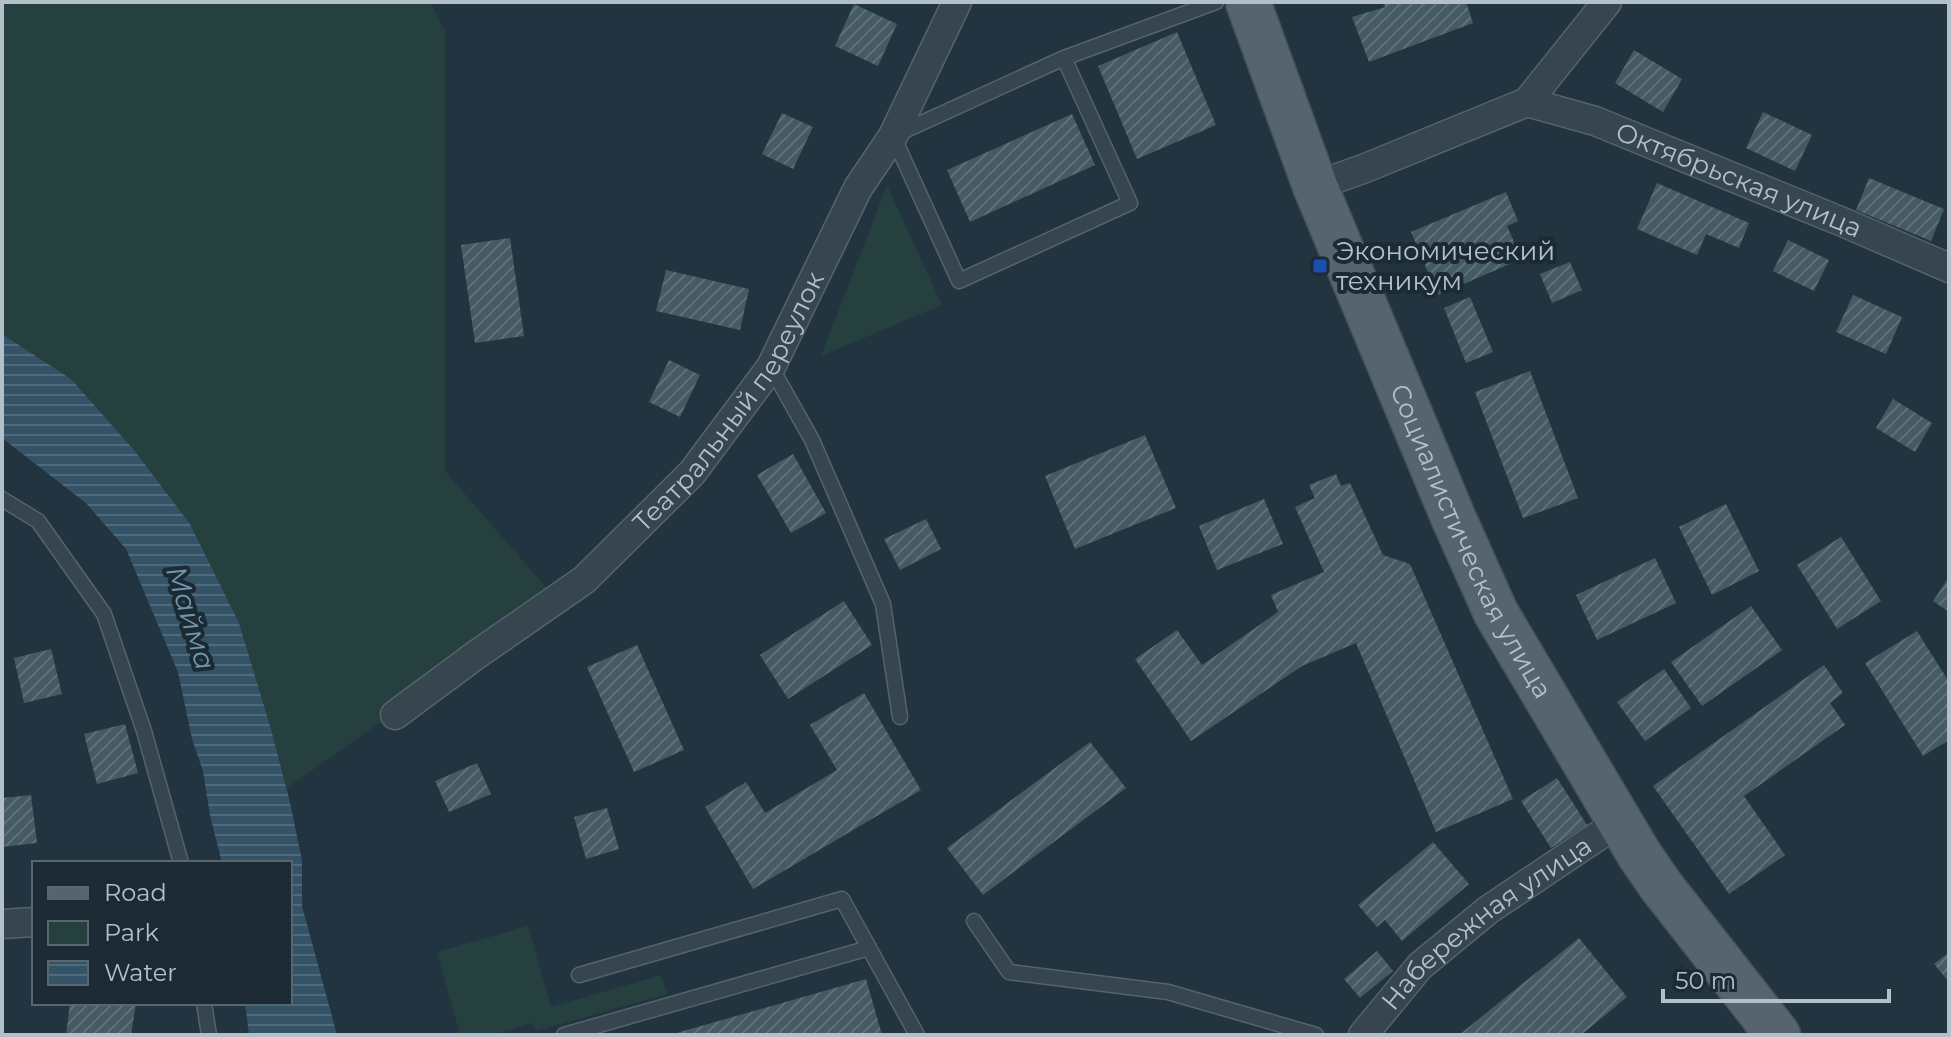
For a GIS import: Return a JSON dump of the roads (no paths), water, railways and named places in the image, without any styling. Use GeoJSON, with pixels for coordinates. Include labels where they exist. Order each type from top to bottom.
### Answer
{"type":"FeatureCollection","features":[{"type":"Feature","properties":{"kind":"main road","name":"Социалистическая улица"},"geometry":{"type":"LineString","coordinates":[[1248,2],[1315,186],[1496,613],[1619,822],[1661,886],[1778,1035]]}},
{"type":"Feature","properties":{"kind":"street","name":"Театральный переулок"},"geometry":{"type":"LineString","coordinates":[[395,715],[584,580],[692,473],[771,367],[858,188],[893,136],[957,2]]}},
{"type":"Feature","properties":{"kind":"street"},"geometry":{"type":"LineString","coordinates":[[1315,186],[1527,102],[1607,2]]}},
{"type":"Feature","properties":{"kind":"street","name":"Октябрьская улица"},"geometry":{"type":"LineString","coordinates":[[1527,102],[1595,121],[1949,268]]}},
{"type":"Feature","properties":{"kind":"street","name":"Набережная улица"},"geometry":{"type":"LineString","coordinates":[[1363,1035],[1420,966],[1488,910],[1619,822]]}},
{"type":"Feature","properties":{"kind":"street"},"geometry":{"type":"LineString","coordinates":[[2,924],[32,922]]}},
{"type":"Feature","properties":{"kind":"lane"},"geometry":{"type":"LineString","coordinates":[[1064,58],[1130,203],[959,281],[893,136],[1064,58],[1216,2]]}},
{"type":"Feature","properties":{"kind":"lane"},"geometry":{"type":"LineString","coordinates":[[771,367],[812,440],[883,604],[900,717]]}},
{"type":"Feature","properties":{"kind":"lane"},"geometry":{"type":"LineString","coordinates":[[2,499],[38,521],[104,614],[144,731],[180,861]]}},
{"type":"Feature","properties":{"kind":"lane"},"geometry":{"type":"LineString","coordinates":[[579,975],[842,899],[917,1035]]}},
{"type":"Feature","properties":{"kind":"lane"},"geometry":{"type":"LineString","coordinates":[[974,921],[1009,972],[1168,992],[1316,1035]]}},
{"type":"Feature","properties":{"kind":"lane"},"geometry":{"type":"LineString","coordinates":[[564,1035],[869,948]]}},
{"type":"Feature","properties":{"kind":"lane"},"geometry":{"type":"LineString","coordinates":[[204,1005],[209,1035]]}},
{"type":"Feature","properties":{"kind":"water","name":"Майма"},"geometry":{"type":"Polygon","coordinates":[[[2,334],[71,379],[134,450],[190,524],[239,623],[271,729],[302,860],[302,906],[337,1035],[249,1035],[245,1005],[292,1005],[292,861],[222,861],[178,672],[126,549],[86,503],[2,438],[2,334]]]}},
{"type":"Feature","properties":{"kind":"place","name":"Экономический техникум"},"geometry":{"type":"Point","coordinates":[1320,266]}}]}
